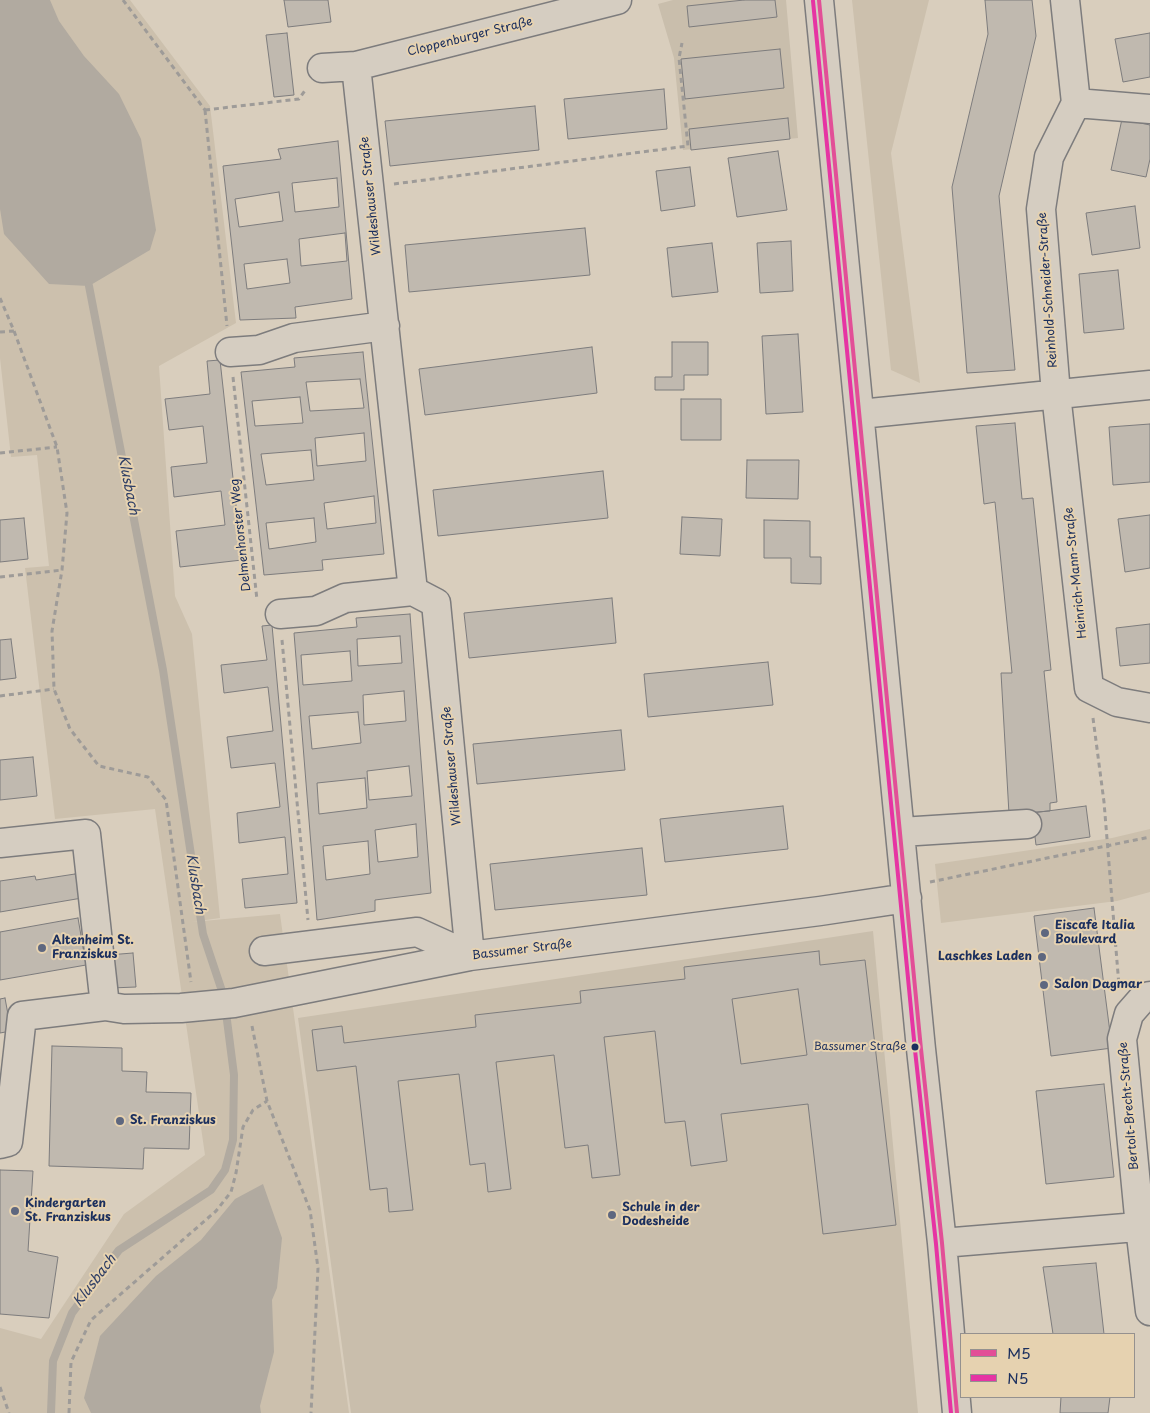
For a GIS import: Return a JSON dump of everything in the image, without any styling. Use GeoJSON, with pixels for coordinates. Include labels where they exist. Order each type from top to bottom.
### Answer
{"type":"FeatureCollection","features":[{"type":"Feature","properties":{"kind":"street","name":"Cloppenburger Straße"},"geometry":{"type":"LineString","coordinates":[[322,68],[356,66],[617,0]]}},
{"type":"Feature","properties":{"kind":"street"},"geometry":{"type":"LineString","coordinates":[[819,0],[942,1243],[957,1413]]}},
{"type":"Feature","properties":{"kind":"street"},"geometry":{"type":"LineString","coordinates":[[1065,0],[1076,104],[1150,109]]}},
{"type":"Feature","properties":{"kind":"street","name":"Wildeshauser Straße"},"geometry":{"type":"LineString","coordinates":[[356,66],[412,590],[436,603],[470,956]]}},
{"type":"Feature","properties":{"kind":"street","name":"Reinhold-Schneider-Straße"},"geometry":{"type":"LineString","coordinates":[[1056,394],[1041,209],[1048,157],[1076,104]]}},
{"type":"Feature","properties":{"kind":"street"},"geometry":{"type":"LineString","coordinates":[[230,352],[259,350],[294,338],[385,326]]}},
{"type":"Feature","properties":{"kind":"street"},"geometry":{"type":"LineString","coordinates":[[860,414],[1150,385]]}},
{"type":"Feature","properties":{"kind":"street","name":"Heinrich-Mann-Straße"},"geometry":{"type":"LineString","coordinates":[[1056,394],[1089,688]]}},
{"type":"Feature","properties":{"kind":"street"},"geometry":{"type":"LineString","coordinates":[[280,614],[316,611],[345,598],[412,590]]}},
{"type":"Feature","properties":{"kind":"street"},"geometry":{"type":"LineString","coordinates":[[1089,688],[1117,702],[1150,708]]}},
{"type":"Feature","properties":{"kind":"street"},"geometry":{"type":"LineString","coordinates":[[901,832],[1027,824]]}},
{"type":"Feature","properties":{"kind":"street"},"geometry":{"type":"LineString","coordinates":[[0,843],[86,834],[105,1006]]}},
{"type":"Feature","properties":{"kind":"street","name":"Bassumer Straße"},"geometry":{"type":"LineString","coordinates":[[0,1144],[8,1142],[22,1016],[105,1006],[124,1009],[211,1005],[470,956],[907,898]]}},
{"type":"Feature","properties":{"kind":"street"},"geometry":{"type":"LineString","coordinates":[[264,951],[417,932],[470,956]]}},
{"type":"Feature","properties":{"kind":"street"},"geometry":{"type":"LineString","coordinates":[[1129,1014],[1144,998],[1150,996]]}},
{"type":"Feature","properties":{"kind":"street","name":"Bertolt-Brecht-Straße"},"geometry":{"type":"LineString","coordinates":[[1129,1014],[1122,1039],[1145,1226],[1150,1311]]}},
{"type":"Feature","properties":{"kind":"street"},"geometry":{"type":"LineString","coordinates":[[942,1243],[1145,1226]]}},
{"type":"Feature","properties":{"kind":"path"},"geometry":{"type":"LineString","coordinates":[[123,0],[205,110],[299,99],[322,68]]}},
{"type":"Feature","properties":{"kind":"path"},"geometry":{"type":"LineString","coordinates":[[370,187],[688,146],[679,58],[682,43]]}},
{"type":"Feature","properties":{"kind":"path","name":"Delmenhorster Weg"},"geometry":{"type":"LineString","coordinates":[[205,110],[257,602],[280,614]]}},
{"type":"Feature","properties":{"kind":"path"},"geometry":{"type":"LineString","coordinates":[[0,298],[14,330],[57,447],[67,513],[62,570],[52,631],[54,689],[70,729],[99,766],[148,777],[166,800],[211,1005],[267,1100],[310,1210],[318,1268],[311,1413]]}},
{"type":"Feature","properties":{"kind":"path"},"geometry":{"type":"LineString","coordinates":[[0,332],[14,330]]}},
{"type":"Feature","properties":{"kind":"path"},"geometry":{"type":"LineString","coordinates":[[0,453],[57,447]]}},
{"type":"Feature","properties":{"kind":"path"},"geometry":{"type":"LineString","coordinates":[[0,577],[62,570]]}},
{"type":"Feature","properties":{"kind":"path"},"geometry":{"type":"LineString","coordinates":[[280,614],[311,946]]}},
{"type":"Feature","properties":{"kind":"path"},"geometry":{"type":"LineString","coordinates":[[1089,688],[1104,802],[1120,999],[1129,1014]]}},
{"type":"Feature","properties":{"kind":"path"},"geometry":{"type":"LineString","coordinates":[[0,696],[54,689]]}},
{"type":"Feature","properties":{"kind":"path"},"geometry":{"type":"LineString","coordinates":[[907,898],[929,882],[1150,837]]}},
{"type":"Feature","properties":{"kind":"path"},"geometry":{"type":"LineString","coordinates":[[69,1413],[71,1362],[91,1320],[216,1210],[231,1192],[243,1127],[253,1110],[267,1100]]}},
{"type":"Feature","properties":{"kind":"path"},"geometry":{"type":"LineString","coordinates":[[0,1387],[9,1413]]}},
{"type":"Feature","properties":{"kind":"shaded area"},"geometry":{"type":"Polygon","coordinates":[[[0,0],[130,0],[210,106],[236,323],[159,366],[175,596],[192,634],[220,918],[192,922],[280,914],[349,1413],[0,1413],[0,1328],[41,1339],[124,1214],[205,1155],[155,809],[55,819],[25,568],[49,566],[37,455],[11,457],[0,358],[0,0]]]}},
{"type":"Feature","properties":{"kind":"shaded area"},"geometry":{"type":"Polygon","coordinates":[[[0,0],[50,0],[59,21],[84,56],[119,94],[141,139],[156,230],[150,250],[89,286],[49,284],[4,234],[0,209],[0,0]]]}},
{"type":"Feature","properties":{"kind":"shaded area"},"geometry":{"type":"Polygon","coordinates":[[[673,0],[786,0],[798,138],[683,150],[674,58],[658,4],[673,0]]]}},
{"type":"Feature","properties":{"kind":"shaded area"},"geometry":{"type":"Polygon","coordinates":[[[852,0],[929,0],[891,153],[920,383],[891,370],[852,0]]]}},
{"type":"Feature","properties":{"kind":"shaded area"},"geometry":{"type":"Polygon","coordinates":[[[1150,829],[1150,892],[1117,901],[941,923],[935,864],[1112,838],[1150,829]]]}},
{"type":"Feature","properties":{"kind":"shaded area","name":"Schule in der Dodesheide"},"geometry":{"type":"Polygon","coordinates":[[[873,931],[918,1413],[351,1413],[298,1018],[873,931]]]}},
{"type":"Feature","properties":{"kind":"shaded area"},"geometry":{"type":"Polygon","coordinates":[[[263,1184],[282,1238],[277,1288],[272,1300],[274,1352],[260,1406],[261,1413],[91,1413],[84,1398],[100,1336],[156,1276],[201,1240],[235,1199],[263,1184]]]}},
{"type":"Feature","properties":{"kind":"building"},"geometry":{"type":"Polygon","coordinates":[[[284,0],[328,0],[331,22],[288,27],[284,0]]]}},
{"type":"Feature","properties":{"kind":"building"},"geometry":{"type":"Polygon","coordinates":[[[744,0],[775,0],[777,17],[689,27],[687,6],[744,0]]]}},
{"type":"Feature","properties":{"kind":"building"},"geometry":{"type":"Polygon","coordinates":[[[985,0],[1032,0],[1036,36],[999,196],[1015,370],[967,373],[952,187],[988,34],[985,0]]]}},
{"type":"Feature","properties":{"kind":"building"},"geometry":{"type":"Polygon","coordinates":[[[287,33],[294,95],[274,97],[266,35],[287,33]]]}},
{"type":"Feature","properties":{"kind":"building"},"geometry":{"type":"Polygon","coordinates":[[[1150,33],[1150,77],[1123,82],[1115,39],[1150,33]]]}},
{"type":"Feature","properties":{"kind":"building"},"geometry":{"type":"Polygon","coordinates":[[[780,49],[784,88],[685,99],[681,59],[780,49]]]}},
{"type":"Feature","properties":{"kind":"building"},"geometry":{"type":"Polygon","coordinates":[[[664,89],[667,129],[568,139],[564,99],[664,89]]]}},
{"type":"Feature","properties":{"kind":"building"},"geometry":{"type":"Polygon","coordinates":[[[535,106],[539,150],[390,166],[385,121],[535,106]]]}},
{"type":"Feature","properties":{"kind":"building"},"geometry":{"type":"Polygon","coordinates":[[[788,118],[790,139],[691,150],[689,129],[788,118]]]}},
{"type":"Feature","properties":{"kind":"building"},"geometry":{"type":"Polygon","coordinates":[[[1122,119],[1150,125],[1150,159],[1146,177],[1111,170],[1122,119]]]}},
{"type":"Feature","properties":{"kind":"building"},"geometry":{"type":"Polygon","coordinates":[[[338,141],[352,299],[295,307],[296,318],[240,320],[223,166],[281,159],[278,149],[338,141]],[[337,178],[292,183],[295,212],[339,207],[337,178]],[[279,192],[235,199],[239,227],[283,221],[279,192]],[[345,233],[299,239],[301,266],[347,261],[345,233]],[[287,259],[244,264],[247,289],[290,283],[287,259]]]}},
{"type":"Feature","properties":{"kind":"building"},"geometry":{"type":"Polygon","coordinates":[[[778,151],[787,210],[737,217],[728,158],[778,151]]]}},
{"type":"Feature","properties":{"kind":"building"},"geometry":{"type":"Polygon","coordinates":[[[690,167],[695,206],[661,211],[656,171],[690,167]]]}},
{"type":"Feature","properties":{"kind":"building"},"geometry":{"type":"Polygon","coordinates":[[[1135,206],[1140,248],[1092,255],[1086,213],[1135,206]]]}},
{"type":"Feature","properties":{"kind":"building"},"geometry":{"type":"Polygon","coordinates":[[[585,228],[590,275],[409,292],[405,245],[585,228]]]}},
{"type":"Feature","properties":{"kind":"building"},"geometry":{"type":"Polygon","coordinates":[[[791,241],[793,291],[760,293],[757,243],[791,241]]]}},
{"type":"Feature","properties":{"kind":"building"},"geometry":{"type":"Polygon","coordinates":[[[712,243],[718,292],[672,297],[667,248],[712,243]]]}},
{"type":"Feature","properties":{"kind":"building"},"geometry":{"type":"Polygon","coordinates":[[[1118,270],[1124,329],[1084,333],[1079,274],[1118,270]]]}},
{"type":"Feature","properties":{"kind":"building"},"geometry":{"type":"Polygon","coordinates":[[[798,334],[803,412],[766,414],[762,336],[798,334]]]}},
{"type":"Feature","properties":{"kind":"building"},"geometry":{"type":"Polygon","coordinates":[[[672,342],[708,342],[708,375],[684,375],[684,390],[655,390],[655,377],[672,377],[672,342]]]}},
{"type":"Feature","properties":{"kind":"building"},"geometry":{"type":"Polygon","coordinates":[[[592,347],[597,393],[425,415],[419,369],[592,347]]]}},
{"type":"Feature","properties":{"kind":"building"},"geometry":{"type":"Polygon","coordinates":[[[363,352],[384,554],[322,560],[323,570],[264,575],[241,372],[295,367],[294,358],[363,352]],[[360,379],[306,382],[310,411],[364,408],[360,379]],[[300,397],[252,401],[255,426],[303,423],[300,397]],[[364,433],[315,438],[317,466],[366,461],[364,433]],[[311,450],[261,454],[266,485],[314,480],[311,450]],[[374,496],[324,503],[327,529],[376,523],[374,496]],[[314,518],[266,523],[269,549],[316,542],[314,518]]]}},
{"type":"Feature","properties":{"kind":"building"},"geometry":{"type":"Polygon","coordinates":[[[220,360],[242,560],[180,567],[176,531],[225,525],[221,491],[174,497],[171,467],[207,463],[203,426],[169,430],[165,399],[210,394],[207,361],[220,360]]]}},
{"type":"Feature","properties":{"kind":"building"},"geometry":{"type":"Polygon","coordinates":[[[681,399],[721,399],[721,440],[681,440],[681,399]]]}},
{"type":"Feature","properties":{"kind":"building"},"geometry":{"type":"Polygon","coordinates":[[[1015,423],[1022,499],[1033,498],[1051,670],[1044,671],[1057,802],[1050,803],[1050,811],[1009,814],[1001,673],[1012,673],[995,502],[984,504],[976,426],[1015,423]]]}},
{"type":"Feature","properties":{"kind":"building"},"geometry":{"type":"Polygon","coordinates":[[[1150,424],[1150,482],[1113,485],[1109,427],[1150,424]]]}},
{"type":"Feature","properties":{"kind":"building"},"geometry":{"type":"Polygon","coordinates":[[[747,460],[799,460],[798,499],[746,498],[747,460]]]}},
{"type":"Feature","properties":{"kind":"building"},"geometry":{"type":"Polygon","coordinates":[[[603,471],[608,518],[438,536],[433,490],[603,471]]]}},
{"type":"Feature","properties":{"kind":"building"},"geometry":{"type":"Polygon","coordinates":[[[1150,515],[1150,568],[1125,572],[1118,519],[1150,515]]]}},
{"type":"Feature","properties":{"kind":"building"},"geometry":{"type":"Polygon","coordinates":[[[682,517],[722,519],[720,556],[680,554],[682,517]]]}},
{"type":"Feature","properties":{"kind":"building"},"geometry":{"type":"Polygon","coordinates":[[[24,518],[28,559],[0,562],[0,520],[24,518]]]}},
{"type":"Feature","properties":{"kind":"building"},"geometry":{"type":"Polygon","coordinates":[[[764,520],[810,521],[810,557],[821,557],[821,584],[791,583],[791,558],[764,558],[764,520]]]}},
{"type":"Feature","properties":{"kind":"building"},"geometry":{"type":"Polygon","coordinates":[[[612,598],[616,643],[469,658],[464,613],[612,598]]]}},
{"type":"Feature","properties":{"kind":"building"},"geometry":{"type":"Polygon","coordinates":[[[410,614],[431,893],[375,900],[375,911],[317,920],[294,633],[357,627],[356,618],[410,614]],[[400,636],[357,639],[358,666],[402,663],[400,636]],[[350,651],[301,655],[303,685],[352,681],[350,651]],[[404,691],[363,695],[364,725],[406,721],[404,691]],[[358,712],[309,716],[312,749],[361,743],[358,712]],[[409,766],[367,771],[369,800],[412,796],[409,766]],[[365,778],[317,783],[319,814],[367,808],[365,778]],[[416,824],[375,830],[378,862],[418,857],[416,824]],[[368,841],[323,846],[326,880],[370,874],[368,841]]]}},
{"type":"Feature","properties":{"kind":"building"},"geometry":{"type":"Polygon","coordinates":[[[1150,624],[1150,663],[1120,666],[1116,628],[1150,624]]]}},
{"type":"Feature","properties":{"kind":"building"},"geometry":{"type":"Polygon","coordinates":[[[272,625],[297,903],[245,908],[242,879],[288,874],[285,837],[239,843],[237,813],[280,807],[275,763],[231,768],[227,737],[273,731],[268,687],[224,693],[221,665],[267,660],[262,626],[272,625]]]}},
{"type":"Feature","properties":{"kind":"building"},"geometry":{"type":"Polygon","coordinates":[[[11,639],[16,678],[0,680],[0,640],[11,639]]]}},
{"type":"Feature","properties":{"kind":"building"},"geometry":{"type":"Polygon","coordinates":[[[768,662],[773,705],[648,717],[644,674],[768,662]]]}},
{"type":"Feature","properties":{"kind":"building"},"geometry":{"type":"Polygon","coordinates":[[[621,730],[625,770],[477,784],[473,744],[621,730]]]}},
{"type":"Feature","properties":{"kind":"building"},"geometry":{"type":"Polygon","coordinates":[[[33,757],[37,796],[0,800],[0,760],[33,757]]]}},
{"type":"Feature","properties":{"kind":"building"},"geometry":{"type":"Polygon","coordinates":[[[783,806],[788,849],[665,862],[660,819],[783,806]]]}},
{"type":"Feature","properties":{"kind":"building"},"geometry":{"type":"Polygon","coordinates":[[[1086,806],[1090,837],[1036,845],[1032,813],[1086,806]]]}},
{"type":"Feature","properties":{"kind":"building"},"geometry":{"type":"Polygon","coordinates":[[[642,848],[647,895],[495,910],[490,864],[642,848]]]}},
{"type":"Feature","properties":{"kind":"building"},"geometry":{"type":"Polygon","coordinates":[[[75,874],[82,898],[0,912],[0,881],[35,876],[36,880],[75,874]]]}},
{"type":"Feature","properties":{"kind":"building"},"geometry":{"type":"Polygon","coordinates":[[[1094,908],[1112,1048],[1051,1056],[1034,916],[1094,908]]]}},
{"type":"Feature","properties":{"kind":"building","name":"Altenheim St. Franziskus"},"geometry":{"type":"Polygon","coordinates":[[[78,918],[86,965],[0,980],[0,932],[78,918]]]}},
{"type":"Feature","properties":{"kind":"building"},"geometry":{"type":"Polygon","coordinates":[[[819,951],[820,965],[865,960],[896,1225],[823,1234],[808,1104],[721,1114],[727,1161],[691,1166],[685,1121],[665,1123],[655,1031],[604,1037],[620,1175],[592,1178],[588,1145],[565,1148],[554,1055],[496,1062],[511,1189],[488,1192],[485,1163],[470,1165],[459,1074],[398,1081],[413,1210],[389,1212],[387,1188],[370,1190],[356,1066],[317,1071],[312,1030],[342,1026],[344,1043],[476,1027],[475,1015],[581,1003],[580,991],[685,979],[684,967],[819,951]],[[798,989],[732,999],[741,1064],[807,1055],[798,989]]]}},
{"type":"Feature","properties":{"kind":"building"},"geometry":{"type":"Polygon","coordinates":[[[133,953],[136,987],[111,988],[108,955],[133,953]]]}},
{"type":"Feature","properties":{"kind":"building"},"geometry":{"type":"Polygon","coordinates":[[[5,998],[11,1031],[0,1033],[0,999],[5,998]]]}},
{"type":"Feature","properties":{"kind":"building","name":"St. Franziskus"},"geometry":{"type":"Polygon","coordinates":[[[52,1046],[122,1048],[122,1071],[147,1072],[146,1092],[191,1093],[189,1149],[144,1148],[143,1169],[49,1166],[52,1046]]]}},
{"type":"Feature","properties":{"kind":"building"},"geometry":{"type":"Polygon","coordinates":[[[1104,1084],[1114,1177],[1046,1184],[1036,1091],[1104,1084]]]}},
{"type":"Feature","properties":{"kind":"building","name":"Kindergarten St. Franziskus"},"geometry":{"type":"Polygon","coordinates":[[[0,1170],[33,1171],[28,1251],[58,1257],[49,1318],[0,1314],[0,1170]]]}},
{"type":"Feature","properties":{"kind":"building"},"geometry":{"type":"Polygon","coordinates":[[[1096,1263],[1104,1333],[1053,1333],[1043,1267],[1096,1263]]]}},
{"type":"Feature","properties":{"kind":"building"},"geometry":{"type":"Polygon","coordinates":[[[1061,1398],[1110,1398],[1108,1413],[1060,1413],[1061,1398]]]}},
{"type":"Feature","properties":{"kind":"waterway","name":"Klusbach"},"geometry":{"type":"LineString","coordinates":[[51,1413],[53,1361],[72,1313],[119,1250],[211,1190],[225,1170],[233,1140],[234,1075],[224,997],[203,934],[163,670],[89,286]]}},
{"type":"Feature","properties":{"kind":"transit line","name":"M5"},"geometry":{"type":"LineString","coordinates":[[819,0],[921,1049],[942,1243],[957,1413]]}},
{"type":"Feature","properties":{"kind":"transit line","name":"N5"},"geometry":{"type":"LineString","coordinates":[[813,1],[915,1050],[936,1244],[951,1413]]}},
{"type":"Feature","properties":{"kind":"place","name":"Eiscafe Italia Boulevard"},"geometry":{"type":"Point","coordinates":[1045,933]}},
{"type":"Feature","properties":{"kind":"place","name":"Altenheim St. Franziskus"},"geometry":{"type":"Point","coordinates":[42,948]}},
{"type":"Feature","properties":{"kind":"place","name":"Laschkes Laden"},"geometry":{"type":"Point","coordinates":[1042,957]}},
{"type":"Feature","properties":{"kind":"place","name":"Salon Dagmar"},"geometry":{"type":"Point","coordinates":[1044,985]}},
{"type":"Feature","properties":{"kind":"place","name":"Bassumer Straße"},"geometry":{"type":"Point","coordinates":[915,1047]}},
{"type":"Feature","properties":{"kind":"place","name":"St. Franziskus"},"geometry":{"type":"Point","coordinates":[120,1121]}},
{"type":"Feature","properties":{"kind":"place","name":"Kindergarten St. Franziskus"},"geometry":{"type":"Point","coordinates":[15,1211]}},
{"type":"Feature","properties":{"kind":"place","name":"Schule in der Dodesheide"},"geometry":{"type":"Point","coordinates":[612,1215]}}]}
